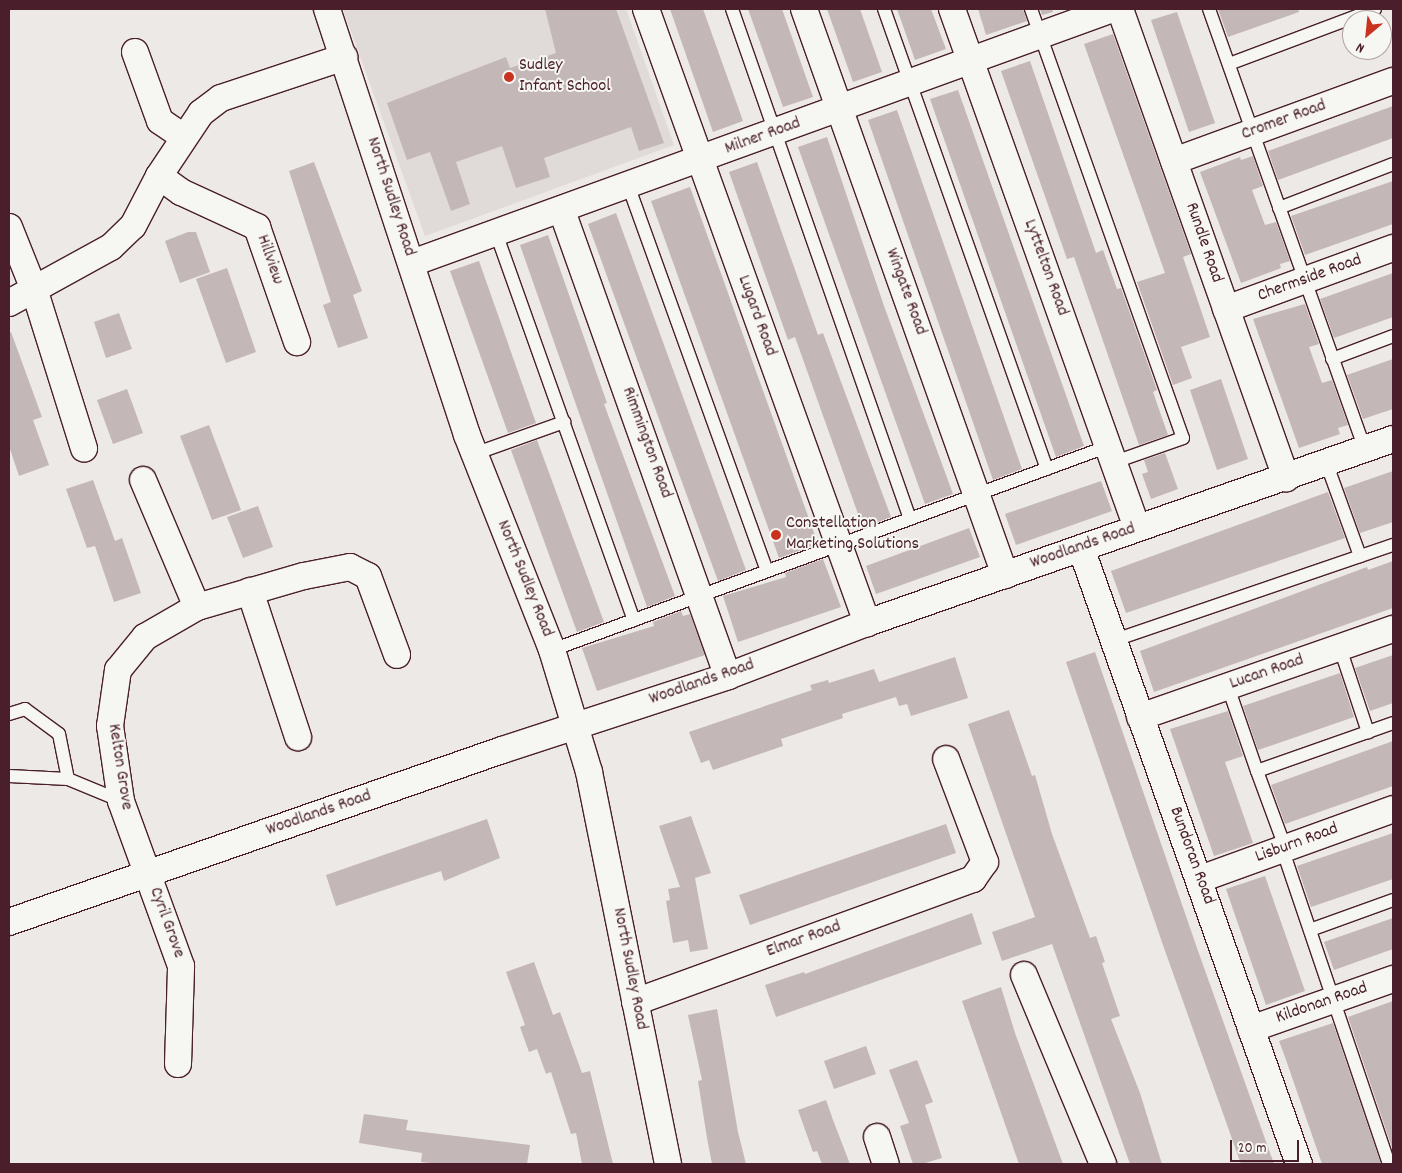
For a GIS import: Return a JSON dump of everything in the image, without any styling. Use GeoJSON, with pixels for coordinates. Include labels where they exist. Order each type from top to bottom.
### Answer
{"type":"FeatureCollection","features":[{"type":"Feature","properties":{"kind":"street","name":"North Sudley Road"},"geometry":{"type":"LineString","coordinates":[[327,9],[474,454],[552,650],[589,772],[668,1164]]}},
{"type":"Feature","properties":{"kind":"street","name":"Lugard Road"},"geometry":{"type":"LineString","coordinates":[[646,9],[866,623]]}},
{"type":"Feature","properties":{"kind":"street","name":"Wingate Road"},"geometry":{"type":"LineString","coordinates":[[804,9],[1005,575]]}},
{"type":"Feature","properties":{"kind":"street","name":"Lyttelton Road"},"geometry":{"type":"LineString","coordinates":[[952,9],[1137,528]]}},
{"type":"Feature","properties":{"kind":"street","name":"Milner Road"},"geometry":{"type":"LineString","coordinates":[[412,263],[562,211],[700,159],[912,84],[1112,9]]}},
{"type":"Feature","properties":{"kind":"street","name":"Rundle Road"},"geometry":{"type":"LineString","coordinates":[[1120,9],[1286,478]]}},
{"type":"Feature","properties":{"kind":"street"},"geometry":{"type":"LineString","coordinates":[[135,52],[160,121],[184,138]]}},
{"type":"Feature","properties":{"kind":"street"},"geometry":{"type":"LineString","coordinates":[[9,303],[35,292],[111,247],[133,226],[159,176],[201,112],[221,98],[344,57]]}},
{"type":"Feature","properties":{"kind":"street","name":"Cromer Road"},"geometry":{"type":"LineString","coordinates":[[1174,161],[1393,82]]}},
{"type":"Feature","properties":{"kind":"street","name":"Hillview"},"geometry":{"type":"LineString","coordinates":[[159,176],[181,192],[257,227],[297,342]]}},
{"type":"Feature","properties":{"kind":"street","name":"Rimmington Road"},"geometry":{"type":"LineString","coordinates":[[562,211],[728,676]]}},
{"type":"Feature","properties":{"kind":"street"},"geometry":{"type":"LineString","coordinates":[[9,227],[35,292],[84,448]]}},
{"type":"Feature","properties":{"kind":"street","name":"Chermside Road"},"geometry":{"type":"LineString","coordinates":[[1226,309],[1393,248]]}},
{"type":"Feature","properties":{"kind":"street","name":"Woodlands Road"},"geometry":{"type":"LineString","coordinates":[[10,918],[148,874],[575,726],[728,676],[866,623],[1286,478],[1393,439]]}},
{"type":"Feature","properties":{"kind":"street"},"geometry":{"type":"LineString","coordinates":[[143,480],[197,608]]}},
{"type":"Feature","properties":{"kind":"street","name":"Bundoran Road"},"geometry":{"type":"LineString","coordinates":[[1081,548],[1115,640],[1140,717],[1200,879],[1299,1164]]}},
{"type":"Feature","properties":{"kind":"street","name":"Kelton Grove"},"geometry":{"type":"LineString","coordinates":[[148,874],[121,801],[110,726],[118,670],[145,637],[197,608],[250,591],[350,566],[368,576],[397,655]]}},
{"type":"Feature","properties":{"kind":"street"},"geometry":{"type":"LineString","coordinates":[[250,591],[298,737]]}},
{"type":"Feature","properties":{"kind":"street","name":"Lucan Road"},"geometry":{"type":"LineString","coordinates":[[1140,717],[1393,629]]}},
{"type":"Feature","properties":{"kind":"street","name":"Elmar Road"},"geometry":{"type":"LineString","coordinates":[[635,1002],[973,879],[984,862],[946,759]]}},
{"type":"Feature","properties":{"kind":"street","name":"Lisburn Road"},"geometry":{"type":"LineString","coordinates":[[1200,879],[1393,809]]}},
{"type":"Feature","properties":{"kind":"street","name":"Cyril Grove"},"geometry":{"type":"LineString","coordinates":[[148,874],[181,966],[178,1064]]}},
{"type":"Feature","properties":{"kind":"street"},"geometry":{"type":"LineString","coordinates":[[1024,975],[1103,1164]]}},
{"type":"Feature","properties":{"kind":"street","name":"Kildonan Road"},"geometry":{"type":"LineString","coordinates":[[1251,1029],[1393,979]]}},
{"type":"Feature","properties":{"kind":"street"},"geometry":{"type":"LineString","coordinates":[[877,1137],[886,1164]]}},
{"type":"Feature","properties":{"kind":"lane"},"geometry":{"type":"LineString","coordinates":[[732,9],[910,519]]}},
{"type":"Feature","properties":{"kind":"lane"},"geometry":{"type":"LineString","coordinates":[[884,9],[1047,469]]}},
{"type":"Feature","properties":{"kind":"lane"},"geometry":{"type":"LineString","coordinates":[[552,650],[838,543],[1047,469],[1183,438],[1031,9]]}},
{"type":"Feature","properties":{"kind":"lane"},"geometry":{"type":"LineString","coordinates":[[1209,9],[1365,449]]}},
{"type":"Feature","properties":{"kind":"lane"},"geometry":{"type":"LineString","coordinates":[[1229,64],[1375,9]]}},
{"type":"Feature","properties":{"kind":"lane"},"geometry":{"type":"LineString","coordinates":[[1279,208],[1393,164]]}},
{"type":"Feature","properties":{"kind":"lane"},"geometry":{"type":"LineString","coordinates":[[628,186],[767,571]]}},
{"type":"Feature","properties":{"kind":"lane"},"geometry":{"type":"LineString","coordinates":[[496,233],[634,620]]}},
{"type":"Feature","properties":{"kind":"lane"},"geometry":{"type":"LineString","coordinates":[[1332,359],[1393,336]]}},
{"type":"Feature","properties":{"kind":"lane"},"geometry":{"type":"LineString","coordinates":[[474,454],[564,422]]}},
{"type":"Feature","properties":{"kind":"lane"},"geometry":{"type":"LineString","coordinates":[[1326,462],[1360,556]]}},
{"type":"Feature","properties":{"kind":"lane"},"geometry":{"type":"LineString","coordinates":[[1115,640],[1393,545]]}},
{"type":"Feature","properties":{"kind":"lane"},"geometry":{"type":"LineString","coordinates":[[1340,648],[1368,732]]}},
{"type":"Feature","properties":{"kind":"lane"},"geometry":{"type":"LineString","coordinates":[[1228,687],[1389,1164]]}},
{"type":"Feature","properties":{"kind":"lane"},"geometry":{"type":"LineString","coordinates":[[9,714],[25,709],[59,734],[68,779]]}},
{"type":"Feature","properties":{"kind":"lane"},"geometry":{"type":"LineString","coordinates":[[1257,771],[1393,723]]}},
{"type":"Feature","properties":{"kind":"lane"},"geometry":{"type":"LineString","coordinates":[[9,776],[68,779],[121,801]]}},
{"type":"Feature","properties":{"kind":"lane"},"geometry":{"type":"LineString","coordinates":[[1310,930],[1393,900]]}},
{"type":"Feature","properties":{"kind":"shaded area","name":"Sudley Infant School"},"geometry":{"type":"Polygon","coordinates":[[[343,9],[626,9],[674,145],[425,236],[343,9]]]}},
{"type":"Feature","properties":{"kind":"building"},"geometry":{"type":"Polygon","coordinates":[[[545,9],[616,9],[664,143],[639,151],[631,127],[544,158],[550,177],[516,188],[502,146],[456,162],[470,204],[451,211],[430,152],[407,160],[387,103],[506,57],[510,68],[556,53],[545,9]]]}},
{"type":"Feature","properties":{"kind":"building"},"geometry":{"type":"Polygon","coordinates":[[[670,9],[703,9],[743,121],[713,132],[670,9]]]}},
{"type":"Feature","properties":{"kind":"building"},"geometry":{"type":"Polygon","coordinates":[[[748,9],[782,9],[813,97],[783,107],[748,9]]]}},
{"type":"Feature","properties":{"kind":"building"},"geometry":{"type":"Polygon","coordinates":[[[827,9],[860,9],[882,72],[853,82],[827,9]]]}},
{"type":"Feature","properties":{"kind":"building"},"geometry":{"type":"Polygon","coordinates":[[[897,9],[931,9],[946,49],[915,60],[897,9]]]}},
{"type":"Feature","properties":{"kind":"building"},"geometry":{"type":"Polygon","coordinates":[[[978,9],[1023,9],[1027,21],[986,35],[978,9]]]}},
{"type":"Feature","properties":{"kind":"building"},"geometry":{"type":"Polygon","coordinates":[[[1040,9],[1052,9],[1053,12],[1042,15],[1040,9]]]}},
{"type":"Feature","properties":{"kind":"building"},"geometry":{"type":"Polygon","coordinates":[[[1218,9],[1298,9],[1299,12],[1228,37],[1218,9]]]}},
{"type":"Feature","properties":{"kind":"building"},"geometry":{"type":"Polygon","coordinates":[[[1177,12],[1215,123],[1189,132],[1151,20],[1177,12]]]}},
{"type":"Feature","properties":{"kind":"building"},"geometry":{"type":"Polygon","coordinates":[[[1113,34],[1191,254],[1183,257],[1210,337],[1181,347],[1192,378],[1173,385],[1137,282],[1165,273],[1084,44],[1113,34]]]}},
{"type":"Feature","properties":{"kind":"building"},"geometry":{"type":"Polygon","coordinates":[[[1030,61],[1096,253],[1103,250],[1117,289],[1121,288],[1157,390],[1153,392],[1168,435],[1139,445],[1074,257],[1067,259],[1001,71],[1030,61]]]}},
{"type":"Feature","properties":{"kind":"building"},"geometry":{"type":"Polygon","coordinates":[[[958,90],[1084,446],[1056,457],[930,99],[958,90]]]}},
{"type":"Feature","properties":{"kind":"building"},"geometry":{"type":"Polygon","coordinates":[[[1393,106],[1393,138],[1278,180],[1268,151],[1393,106]]]}},
{"type":"Feature","properties":{"kind":"building"},"geometry":{"type":"Polygon","coordinates":[[[897,110],[1022,469],[993,480],[868,120],[897,110]]]}},
{"type":"Feature","properties":{"kind":"building"},"geometry":{"type":"Polygon","coordinates":[[[827,137],[884,306],[953,494],[925,504],[798,147],[827,137]]]}},
{"type":"Feature","properties":{"kind":"building"},"geometry":{"type":"Polygon","coordinates":[[[1253,156],[1263,186],[1252,190],[1265,225],[1276,222],[1290,261],[1280,264],[1281,268],[1241,283],[1200,172],[1240,157],[1241,160],[1253,156]]]}},
{"type":"Feature","properties":{"kind":"building"},"geometry":{"type":"Polygon","coordinates":[[[314,162],[362,291],[353,295],[368,338],[338,348],[323,305],[331,302],[289,171],[314,162]]]}},
{"type":"Feature","properties":{"kind":"building"},"geometry":{"type":"Polygon","coordinates":[[[757,162],[818,335],[823,333],[891,517],[863,528],[795,337],[788,340],[729,172],[757,162]]]}},
{"type":"Feature","properties":{"kind":"building"},"geometry":{"type":"Polygon","coordinates":[[[1393,181],[1393,224],[1305,255],[1291,216],[1393,181]]]}},
{"type":"Feature","properties":{"kind":"building"},"geometry":{"type":"Polygon","coordinates":[[[690,187],[818,544],[779,558],[651,201],[690,187]]]}},
{"type":"Feature","properties":{"kind":"building"},"geometry":{"type":"Polygon","coordinates":[[[616,213],[746,570],[718,581],[588,224],[616,213]]]}},
{"type":"Feature","properties":{"kind":"building"},"geometry":{"type":"Polygon","coordinates":[[[188,232],[196,232],[210,272],[180,283],[165,241],[188,232]]]}},
{"type":"Feature","properties":{"kind":"building"},"geometry":{"type":"Polygon","coordinates":[[[548,235],[607,403],[604,404],[675,596],[647,607],[520,245],[548,235]]]}},
{"type":"Feature","properties":{"kind":"building"},"geometry":{"type":"Polygon","coordinates":[[[479,261],[536,423],[508,433],[450,271],[479,261]]]}},
{"type":"Feature","properties":{"kind":"building"},"geometry":{"type":"Polygon","coordinates":[[[227,268],[256,352],[226,363],[196,279],[227,268]]]}},
{"type":"Feature","properties":{"kind":"building"},"geometry":{"type":"Polygon","coordinates":[[[1393,273],[1393,317],[1334,338],[1320,299],[1393,273]]]}},
{"type":"Feature","properties":{"kind":"building"},"geometry":{"type":"Polygon","coordinates":[[[1305,304],[1319,344],[1309,347],[1322,383],[1332,380],[1348,425],[1338,428],[1340,434],[1299,448],[1253,319],[1305,304]]]}},
{"type":"Feature","properties":{"kind":"building"},"geometry":{"type":"Polygon","coordinates":[[[119,313],[132,349],[106,358],[94,322],[119,313]]]}},
{"type":"Feature","properties":{"kind":"building"},"geometry":{"type":"Polygon","coordinates":[[[11,332],[42,417],[33,420],[49,465],[19,476],[9,446],[9,333],[11,332]]]}},
{"type":"Feature","properties":{"kind":"building"},"geometry":{"type":"Polygon","coordinates":[[[1393,359],[1393,409],[1363,419],[1347,375],[1393,359]]]}},
{"type":"Feature","properties":{"kind":"building"},"geometry":{"type":"Polygon","coordinates":[[[1221,379],[1248,459],[1217,470],[1190,390],[1221,379]]]}},
{"type":"Feature","properties":{"kind":"building"},"geometry":{"type":"Polygon","coordinates":[[[127,389],[143,433],[113,444],[97,400],[127,389]]]}},
{"type":"Feature","properties":{"kind":"building"},"geometry":{"type":"Polygon","coordinates":[[[209,425],[241,510],[212,520],[180,436],[209,425]]]}},
{"type":"Feature","properties":{"kind":"building"},"geometry":{"type":"Polygon","coordinates":[[[537,440],[604,622],[577,632],[511,450],[537,440]]]}},
{"type":"Feature","properties":{"kind":"building"},"geometry":{"type":"Polygon","coordinates":[[[1165,453],[1178,489],[1151,499],[1142,474],[1148,472],[1144,460],[1165,453]]]}},
{"type":"Feature","properties":{"kind":"building"},"geometry":{"type":"Polygon","coordinates":[[[1393,471],[1393,522],[1360,533],[1344,488],[1393,471]]]}},
{"type":"Feature","properties":{"kind":"building"},"geometry":{"type":"Polygon","coordinates":[[[93,480],[115,541],[122,538],[141,593],[114,602],[95,546],[87,548],[66,489],[93,480]]]}},
{"type":"Feature","properties":{"kind":"building"},"geometry":{"type":"Polygon","coordinates":[[[1101,481],[1112,511],[1016,545],[1005,514],[1101,481]]]}},
{"type":"Feature","properties":{"kind":"building"},"geometry":{"type":"Polygon","coordinates":[[[1328,492],[1345,538],[1126,613],[1111,571],[1328,492]]]}},
{"type":"Feature","properties":{"kind":"building"},"geometry":{"type":"Polygon","coordinates":[[[258,506],[273,547],[243,558],[227,517],[258,506]]]}},
{"type":"Feature","properties":{"kind":"building"},"geometry":{"type":"Polygon","coordinates":[[[969,528],[980,557],[876,594],[866,566],[969,528]]]}},
{"type":"Feature","properties":{"kind":"building"},"geometry":{"type":"Polygon","coordinates":[[[823,559],[841,607],[738,642],[723,596],[786,577],[785,573],[823,559]]]}},
{"type":"Feature","properties":{"kind":"building"},"geometry":{"type":"Polygon","coordinates":[[[1393,561],[1393,608],[1154,692],[1140,651],[1367,567],[1368,570],[1393,561]]]}},
{"type":"Feature","properties":{"kind":"building"},"geometry":{"type":"Polygon","coordinates":[[[681,611],[683,616],[690,614],[705,655],[597,691],[582,648],[654,626],[653,622],[681,611]]]}},
{"type":"Feature","properties":{"kind":"building"},"geometry":{"type":"Polygon","coordinates":[[[1095,652],[1274,1164],[1241,1164],[1164,948],[1066,662],[1095,652]]]}},
{"type":"Feature","properties":{"kind":"building"},"geometry":{"type":"Polygon","coordinates":[[[1393,655],[1393,703],[1370,711],[1355,668],[1393,655]]]}},
{"type":"Feature","properties":{"kind":"building"},"geometry":{"type":"Polygon","coordinates":[[[955,657],[968,698],[911,716],[907,704],[899,706],[896,697],[842,714],[843,718],[781,739],[783,746],[713,770],[709,760],[701,763],[689,732],[812,690],[810,685],[828,680],[829,683],[874,669],[879,682],[955,657]]]}},
{"type":"Feature","properties":{"kind":"building"},"geometry":{"type":"Polygon","coordinates":[[[1340,673],[1354,717],[1258,750],[1243,706],[1340,673]]]}},
{"type":"Feature","properties":{"kind":"building"},"geometry":{"type":"Polygon","coordinates":[[[1009,710],[1032,776],[1035,775],[1052,834],[1090,938],[1096,936],[1105,962],[1102,963],[1120,1016],[1111,1019],[1140,1093],[1162,1164],[1130,1164],[1052,944],[1002,961],[992,932],[1035,917],[968,724],[1009,710]]]}},
{"type":"Feature","properties":{"kind":"building"},"geometry":{"type":"Polygon","coordinates":[[[1228,711],[1243,756],[1225,762],[1253,843],[1214,856],[1170,729],[1228,711]]]}},
{"type":"Feature","properties":{"kind":"building"},"geometry":{"type":"Polygon","coordinates":[[[1393,741],[1393,786],[1285,824],[1271,785],[1393,741]]]}},
{"type":"Feature","properties":{"kind":"building"},"geometry":{"type":"Polygon","coordinates":[[[691,816],[711,873],[695,878],[708,949],[690,952],[688,940],[673,943],[666,901],[670,900],[668,889],[680,887],[659,826],[691,816]]]}},
{"type":"Feature","properties":{"kind":"building"},"geometry":{"type":"Polygon","coordinates":[[[487,819],[500,858],[444,881],[441,871],[336,906],[326,875],[487,819]]]}},
{"type":"Feature","properties":{"kind":"building"},"geometry":{"type":"Polygon","coordinates":[[[946,824],[956,853],[750,925],[739,895],[946,824]]]}},
{"type":"Feature","properties":{"kind":"building"},"geometry":{"type":"Polygon","coordinates":[[[1393,833],[1393,879],[1311,907],[1297,866],[1393,833]]]}},
{"type":"Feature","properties":{"kind":"building"},"geometry":{"type":"Polygon","coordinates":[[[1265,876],[1305,991],[1266,1005],[1226,889],[1265,876]]]}},
{"type":"Feature","properties":{"kind":"building"},"geometry":{"type":"Polygon","coordinates":[[[972,913],[982,944],[776,1017],[765,985],[804,972],[805,974],[972,913]]]}},
{"type":"Feature","properties":{"kind":"building"},"geometry":{"type":"Polygon","coordinates":[[[1393,918],[1393,949],[1334,970],[1324,942],[1393,918]]]}},
{"type":"Feature","properties":{"kind":"building"},"geometry":{"type":"Polygon","coordinates":[[[534,962],[553,1015],[560,1012],[582,1073],[590,1071],[613,1164],[582,1164],[576,1133],[571,1134],[551,1072],[546,1074],[537,1049],[529,1052],[520,1027],[525,1025],[506,972],[534,962]]]}},
{"type":"Feature","properties":{"kind":"building"},"geometry":{"type":"Polygon","coordinates":[[[1001,987],[1015,1033],[1063,1164],[1019,1164],[962,1001],[1001,987]]]}},
{"type":"Feature","properties":{"kind":"building"},"geometry":{"type":"Polygon","coordinates":[[[1393,1001],[1393,1151],[1348,1017],[1393,1001]]]}},
{"type":"Feature","properties":{"kind":"building"},"geometry":{"type":"Polygon","coordinates":[[[717,1009],[738,1132],[746,1164],[712,1164],[707,1138],[698,1081],[702,1080],[688,1015],[717,1009]]]}},
{"type":"Feature","properties":{"kind":"building"},"geometry":{"type":"Polygon","coordinates":[[[1333,1023],[1381,1164],[1322,1164],[1279,1041],[1333,1023]]]}},
{"type":"Feature","properties":{"kind":"building"},"geometry":{"type":"Polygon","coordinates":[[[866,1046],[876,1074],[834,1089],[824,1061],[866,1046]]]}},
{"type":"Feature","properties":{"kind":"building"},"geometry":{"type":"Polygon","coordinates":[[[917,1060],[933,1102],[925,1105],[942,1158],[922,1164],[913,1164],[900,1126],[909,1123],[889,1070],[917,1060]]]}},
{"type":"Feature","properties":{"kind":"building"},"geometry":{"type":"Polygon","coordinates":[[[826,1100],[850,1164],[822,1164],[817,1151],[813,1152],[798,1110],[826,1100]]]}},
{"type":"Feature","properties":{"kind":"building"},"geometry":{"type":"Polygon","coordinates":[[[364,1114],[408,1120],[406,1130],[530,1145],[527,1164],[438,1164],[421,1162],[422,1153],[359,1143],[364,1114]]]}},
{"type":"Feature","properties":{"kind":"place","name":"Sudley Infant School"},"geometry":{"type":"Point","coordinates":[509,77]}},
{"type":"Feature","properties":{"kind":"place","name":"Constellation Marketing Solutions"},"geometry":{"type":"Point","coordinates":[776,535]}}]}
